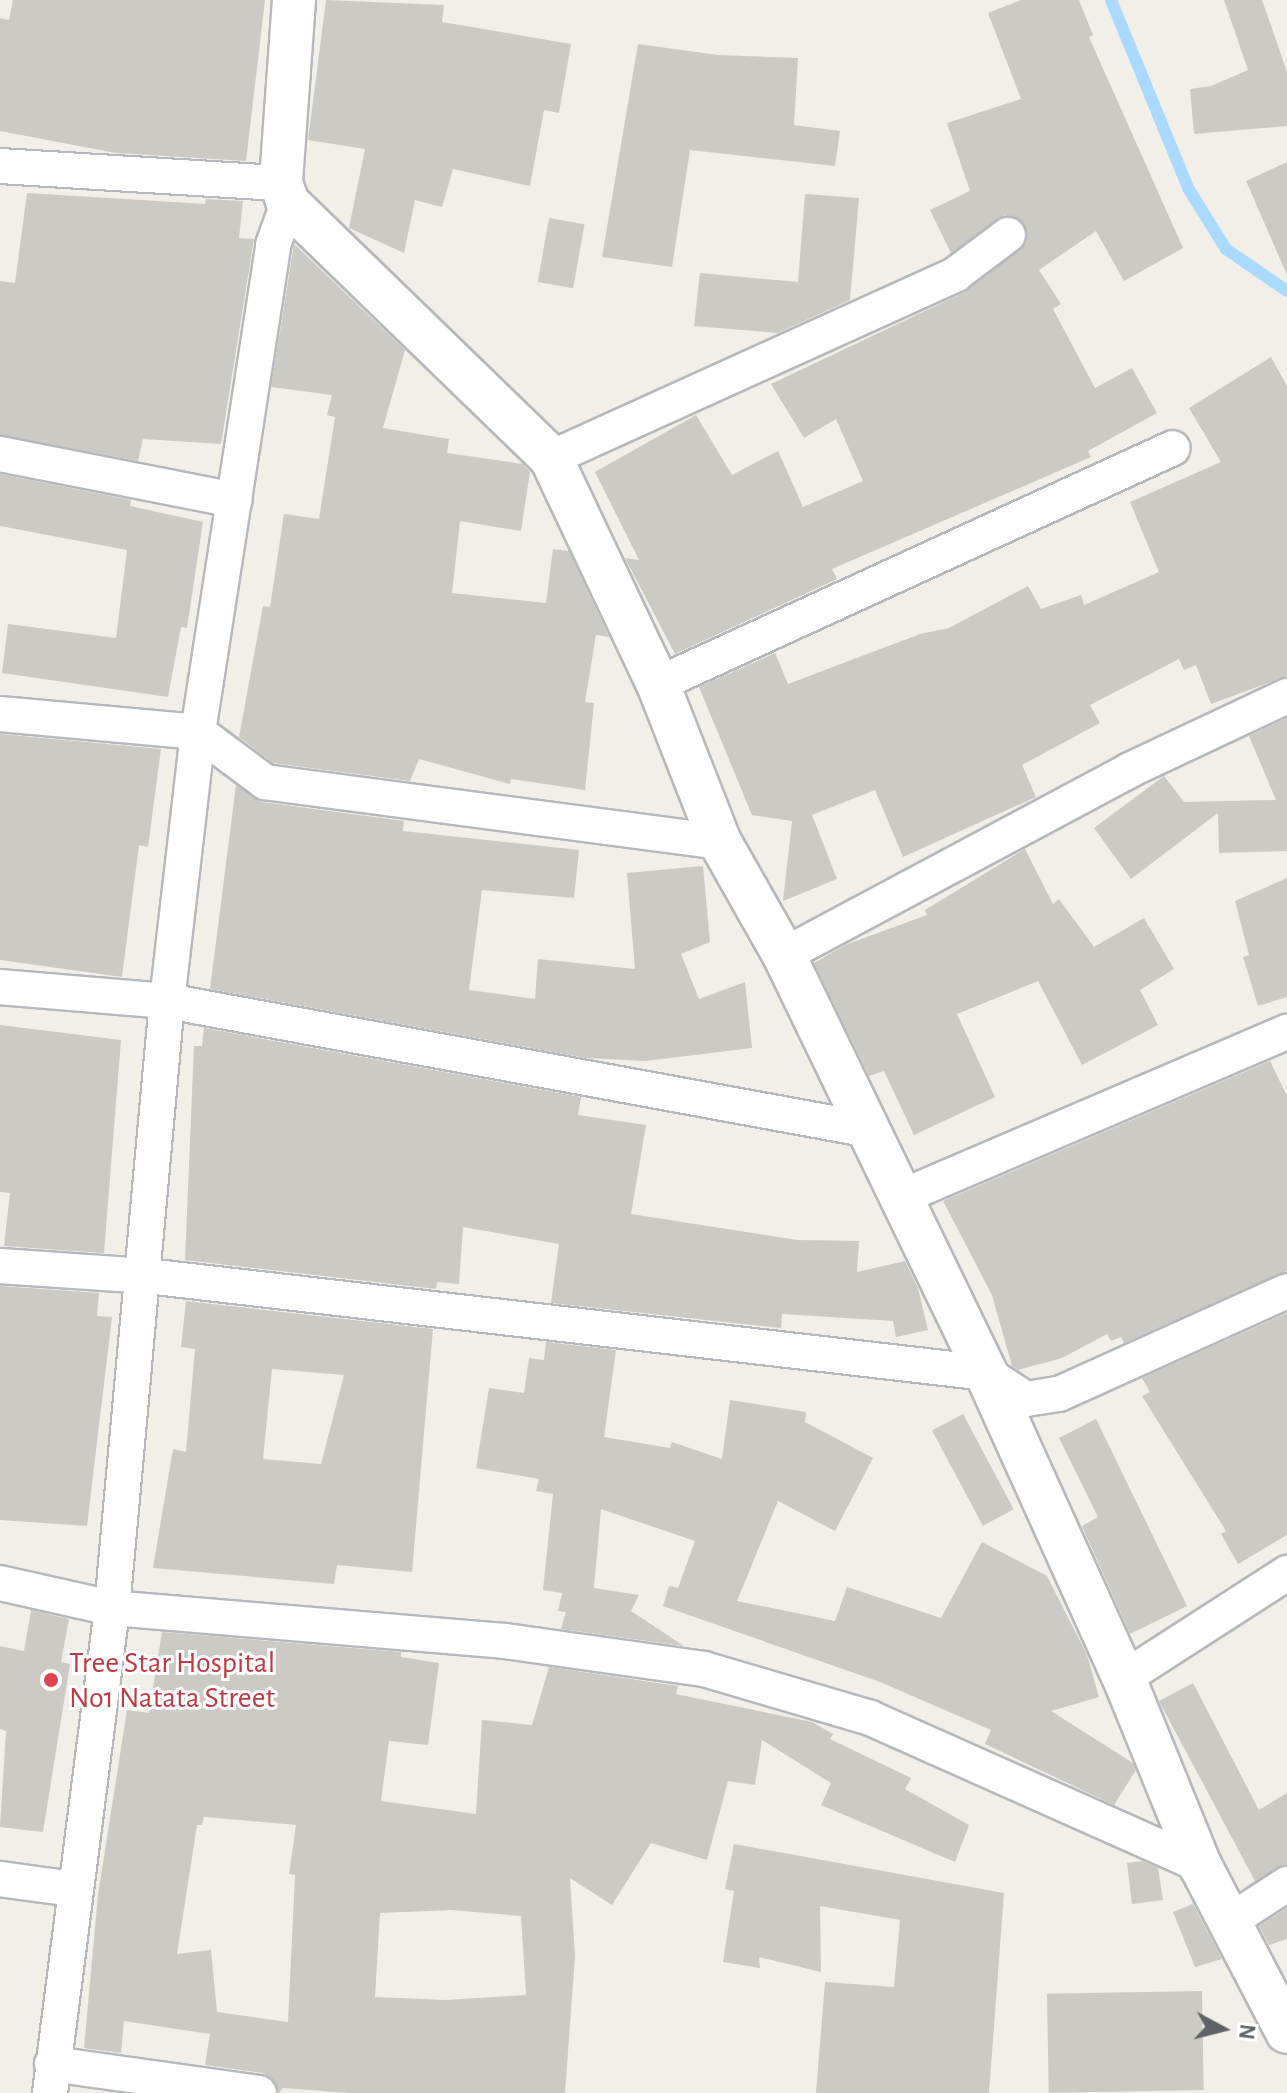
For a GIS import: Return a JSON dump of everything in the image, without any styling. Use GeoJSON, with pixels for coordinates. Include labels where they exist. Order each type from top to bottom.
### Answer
{"type":"FeatureCollection","features":[{"type":"Feature","properties":{"kind":"street"},"geometry":{"type":"LineString","coordinates":[[259,2093],[51,2078],[73,1889],[112,1608],[147,1276],[167,1001],[198,732],[273,245],[285,193],[294,0]]}},
{"type":"Feature","properties":{"kind":"street"},"geometry":{"type":"LineString","coordinates":[[0,166],[285,193],[551,458],[658,684],[720,842],[784,955],[986,1373],[1124,1678],[1200,1865],[1287,2032]]}},
{"type":"Feature","properties":{"kind":"street"},"geometry":{"type":"LineString","coordinates":[[551,458],[956,274],[1008,235]]}},
{"type":"Feature","properties":{"kind":"street"},"geometry":{"type":"LineString","coordinates":[[658,684],[1173,448]]}},
{"type":"Feature","properties":{"kind":"street"},"geometry":{"type":"LineString","coordinates":[[0,454],[235,500]]}},
{"type":"Feature","properties":{"kind":"street"},"geometry":{"type":"LineString","coordinates":[[784,955],[1130,770],[1287,696]]}},
{"type":"Feature","properties":{"kind":"street"},"geometry":{"type":"LineString","coordinates":[[0,714],[198,732],[265,782],[720,842]]}},
{"type":"Feature","properties":{"kind":"street"},"geometry":{"type":"LineString","coordinates":[[0,987],[167,1001],[870,1130]]}},
{"type":"Feature","properties":{"kind":"street"},"geometry":{"type":"LineString","coordinates":[[899,1198],[1287,1032]]}},
{"type":"Feature","properties":{"kind":"street"},"geometry":{"type":"LineString","coordinates":[[0,1266],[147,1276],[986,1373],[1026,1399],[1059,1394],[1287,1291]]}},
{"type":"Feature","properties":{"kind":"street"},"geometry":{"type":"LineString","coordinates":[[1124,1678],[1287,1573]]}},
{"type":"Feature","properties":{"kind":"street"},"geometry":{"type":"LineString","coordinates":[[0,1583],[112,1608],[505,1641],[704,1669],[870,1718],[1200,1865]]}},
{"type":"Feature","properties":{"kind":"street"},"geometry":{"type":"LineString","coordinates":[[0,1879],[73,1889]]}},
{"type":"Feature","properties":{"kind":"street"},"geometry":{"type":"LineString","coordinates":[[1230,1921],[1287,1884]]}},
{"type":"Feature","properties":{"kind":"building"},"geometry":{"type":"Polygon","coordinates":[[[13,0],[265,0],[246,161],[116,153],[0,131],[0,18],[9,20],[13,0]]]}},
{"type":"Feature","properties":{"kind":"building"},"geometry":{"type":"Polygon","coordinates":[[[326,0],[444,5],[442,22],[571,44],[559,113],[544,110],[530,186],[453,169],[442,207],[415,200],[404,253],[349,228],[365,149],[308,140],[326,0]]]}},
{"type":"Feature","properties":{"kind":"building"},"geometry":{"type":"Polygon","coordinates":[[[1021,0],[1079,0],[1093,35],[1089,37],[1183,248],[1124,281],[1096,231],[1039,270],[1061,304],[1053,309],[1095,388],[1132,368],[1157,413],[1088,451],[1091,457],[832,569],[837,579],[675,654],[625,558],[639,560],[595,472],[696,415],[732,475],[778,451],[803,507],[863,481],[836,419],[804,438],[771,384],[965,292],[1026,244],[1023,222],[1005,215],[951,253],[930,210],[970,191],[947,123],[1021,99],[988,13],[1021,0]]]}},
{"type":"Feature","properties":{"kind":"building"},"geometry":{"type":"Polygon","coordinates":[[[1224,0],[1262,0],[1287,72],[1287,126],[1194,134],[1190,89],[1211,86],[1248,70],[1224,0]]]}},
{"type":"Feature","properties":{"kind":"building"},"geometry":{"type":"Polygon","coordinates":[[[638,44],[718,55],[798,58],[794,125],[840,131],[835,166],[690,150],[672,267],[602,257],[638,44]]]}},
{"type":"Feature","properties":{"kind":"building"},"geometry":{"type":"Polygon","coordinates":[[[1287,162],[1287,275],[1246,181],[1287,162]]]}},
{"type":"Feature","properties":{"kind":"building"},"geometry":{"type":"Polygon","coordinates":[[[27,193],[205,204],[206,199],[243,201],[239,238],[254,239],[221,444],[143,439],[138,461],[0,435],[0,281],[15,283],[27,193]]]}},
{"type":"Feature","properties":{"kind":"building"},"geometry":{"type":"Polygon","coordinates":[[[805,194],[859,198],[850,300],[778,333],[694,326],[700,273],[798,282],[805,194]]]}},
{"type":"Feature","properties":{"kind":"building"},"geometry":{"type":"Polygon","coordinates":[[[549,218],[584,224],[573,288],[538,282],[549,218]]]}},
{"type":"Feature","properties":{"kind":"building"},"geometry":{"type":"Polygon","coordinates":[[[294,244],[405,350],[383,428],[449,439],[447,453],[523,464],[530,472],[521,531],[460,521],[452,593],[546,603],[553,549],[569,551],[609,637],[596,635],[585,702],[594,703],[585,790],[511,779],[510,784],[419,759],[410,781],[273,763],[239,737],[263,606],[270,607],[284,514],[319,519],[335,417],[327,415],[332,395],[271,387],[294,244]]]}},
{"type":"Feature","properties":{"kind":"building"},"geometry":{"type":"Polygon","coordinates":[[[1271,357],[1287,386],[1287,676],[1211,704],[1196,665],[1184,670],[1179,659],[1090,705],[1100,723],[1022,765],[1036,797],[903,857],[875,790],[812,815],[837,879],[783,901],[792,821],[752,815],[699,687],[775,653],[788,684],[920,634],[949,628],[1028,586],[1041,609],[1081,595],[1084,605],[1159,572],[1130,502],[1221,462],[1189,408],[1271,357]]]}},
{"type":"Feature","properties":{"kind":"building"},"geometry":{"type":"Polygon","coordinates":[[[0,474],[131,500],[130,506],[203,522],[187,628],[181,627],[168,697],[2,673],[8,624],[116,638],[127,550],[0,526],[0,474]]]}},
{"type":"Feature","properties":{"kind":"building"},"geometry":{"type":"Polygon","coordinates":[[[1287,718],[1287,851],[1219,853],[1218,813],[1131,879],[1094,828],[1164,776],[1184,802],[1276,800],[1249,736],[1287,718]]]}},
{"type":"Feature","properties":{"kind":"building"},"geometry":{"type":"Polygon","coordinates":[[[0,734],[161,749],[148,847],[139,845],[122,977],[0,960],[0,734]]]}},
{"type":"Feature","properties":{"kind":"building"},"geometry":{"type":"Polygon","coordinates":[[[236,785],[262,802],[404,821],[403,831],[579,850],[574,898],[482,890],[469,990],[535,999],[538,959],[635,969],[627,873],[703,866],[710,942],[681,954],[699,999],[745,982],[752,1048],[645,1061],[586,1058],[210,989],[236,785]]]}},
{"type":"Feature","properties":{"kind":"building"},"geometry":{"type":"Polygon","coordinates":[[[1025,849],[1053,904],[1059,899],[1094,947],[1144,918],[1174,969],[1140,990],[1158,1025],[1082,1065],[1038,981],[957,1014],[995,1097],[914,1135],[884,1071],[869,1076],[814,963],[845,945],[927,915],[925,910],[1025,849]]]}},
{"type":"Feature","properties":{"kind":"building"},"geometry":{"type":"Polygon","coordinates":[[[1287,878],[1287,997],[1258,1006],[1243,957],[1249,955],[1235,901],[1287,878]]]}},
{"type":"Feature","properties":{"kind":"building"},"geometry":{"type":"Polygon","coordinates":[[[0,1025],[121,1040],[104,1253],[4,1246],[10,1193],[0,1192],[0,1025]]]}},
{"type":"Feature","properties":{"kind":"building"},"geometry":{"type":"Polygon","coordinates":[[[204,1028],[581,1097],[578,1115],[646,1125],[631,1214],[798,1240],[859,1241],[857,1272],[905,1261],[918,1288],[928,1330],[896,1337],[893,1321],[782,1314],[781,1328],[551,1303],[559,1244],[463,1227],[459,1284],[437,1282],[436,1289],[185,1260],[194,1046],[202,1046],[204,1028]]]}},
{"type":"Feature","properties":{"kind":"building"},"geometry":{"type":"Polygon","coordinates":[[[1270,1061],[1287,1096],[1287,1271],[1124,1343],[1121,1337],[1111,1341],[1107,1334],[1062,1358],[1018,1370],[1012,1366],[992,1295],[943,1201],[1270,1061]]]}},
{"type":"Feature","properties":{"kind":"building"},"geometry":{"type":"Polygon","coordinates":[[[0,1286],[99,1293],[97,1316],[112,1317],[87,1526],[0,1520],[0,1286]]]}},
{"type":"Feature","properties":{"kind":"building"},"geometry":{"type":"Polygon","coordinates":[[[186,1301],[433,1329],[412,1572],[337,1565],[334,1584],[153,1568],[173,1449],[186,1452],[195,1349],[181,1347],[186,1301]],[[272,1369],[263,1459],[321,1464],[344,1375],[272,1369]]]}},
{"type":"Feature","properties":{"kind":"building"},"geometry":{"type":"Polygon","coordinates":[[[1287,1313],[1287,1535],[1238,1564],[1221,1534],[1226,1531],[1142,1396],[1150,1392],[1142,1378],[1287,1313]]]}},
{"type":"Feature","properties":{"kind":"building"},"geometry":{"type":"Polygon","coordinates":[[[546,1342],[616,1350],[604,1437],[670,1448],[672,1442],[722,1459],[730,1400],[806,1412],[805,1422],[873,1458],[835,1531],[778,1501],[737,1601],[835,1621],[847,1587],[941,1618],[982,1542],[1047,1576],[1087,1655],[1099,1697],[1051,1711],[1133,1763],[1136,1770],[1114,1805],[985,1744],[991,1730],[880,1682],[663,1606],[669,1586],[678,1588],[695,1541],[601,1509],[594,1588],[639,1595],[631,1611],[684,1646],[561,1629],[566,1612],[558,1611],[562,1593],[543,1590],[553,1494],[536,1491],[539,1479],[476,1468],[489,1388],[524,1393],[529,1358],[544,1360],[546,1342]]]}},
{"type":"Feature","properties":{"kind":"building"},"geometry":{"type":"Polygon","coordinates":[[[963,1414],[1014,1509],[983,1526],[932,1430],[963,1414]]]}},
{"type":"Feature","properties":{"kind":"building"},"geometry":{"type":"Polygon","coordinates":[[[1096,1419],[1187,1606],[1130,1634],[1082,1526],[1098,1517],[1059,1438],[1096,1419]]]}},
{"type":"Feature","properties":{"kind":"building"},"geometry":{"type":"Polygon","coordinates":[[[31,1610],[69,1619],[61,1662],[70,1664],[43,1832],[0,1827],[6,1731],[0,1729],[0,1646],[24,1651],[31,1610]]]}},
{"type":"Feature","properties":{"kind":"building"},"geometry":{"type":"Polygon","coordinates":[[[162,1632],[401,1652],[401,1657],[439,1663],[428,1745],[389,1741],[381,1801],[476,1814],[482,1720],[532,1725],[549,1667],[678,1686],[676,1694],[812,1722],[833,1734],[830,1739],[911,1778],[905,1789],[969,1825],[955,1862],[821,1805],[831,1783],[762,1740],[755,1785],[728,1781],[707,1860],[651,1843],[612,1905],[570,1878],[575,1956],[565,2093],[350,2093],[283,2088],[279,2093],[272,2078],[263,2073],[205,2065],[210,2034],[124,2021],[121,2053],[84,2048],[98,1895],[127,1710],[149,1713],[162,1632]],[[204,1817],[202,1825],[197,1825],[177,1954],[211,1950],[217,2012],[288,2022],[295,1875],[289,1874],[296,1825],[204,1817]],[[451,1910],[380,1913],[375,1997],[445,2000],[526,1995],[521,1916],[451,1910]]]}},
{"type":"Feature","properties":{"kind":"building"},"geometry":{"type":"Polygon","coordinates":[[[1193,1683],[1259,1810],[1287,1793],[1287,1864],[1240,1890],[1255,1881],[1159,1701],[1193,1683]]]}},
{"type":"Feature","properties":{"kind":"building"},"geometry":{"type":"Polygon","coordinates":[[[734,1844],[1004,1893],[989,2093],[816,2093],[825,1982],[894,1987],[900,1920],[820,1906],[821,1972],[759,1957],[760,1968],[723,1962],[734,1891],[725,1889],[734,1844]]]}},
{"type":"Feature","properties":{"kind":"building"},"geometry":{"type":"Polygon","coordinates":[[[1142,1861],[1158,1868],[1163,1900],[1132,1904],[1127,1863],[1142,1861]]]}},
{"type":"Feature","properties":{"kind":"building"},"geometry":{"type":"Polygon","coordinates":[[[1193,1904],[1222,1959],[1195,1967],[1173,1912],[1193,1904]]]}},
{"type":"Feature","properties":{"kind":"building"},"geometry":{"type":"Polygon","coordinates":[[[1287,1908],[1287,1939],[1269,1945],[1259,1926],[1287,1908]]]}},
{"type":"Feature","properties":{"kind":"building"},"geometry":{"type":"Polygon","coordinates":[[[1202,1991],[1204,2090],[1049,2093],[1047,1994],[1202,1991]]]}},
{"type":"Feature","properties":{"kind":"waterway"},"geometry":{"type":"LineString","coordinates":[[1111,0],[1188,188],[1226,249],[1287,291]]}},
{"type":"Feature","properties":{"kind":"place","name":"Tree Star Hospital No1 Natata Street"},"geometry":{"type":"Point","coordinates":[51,1680]}}]}
